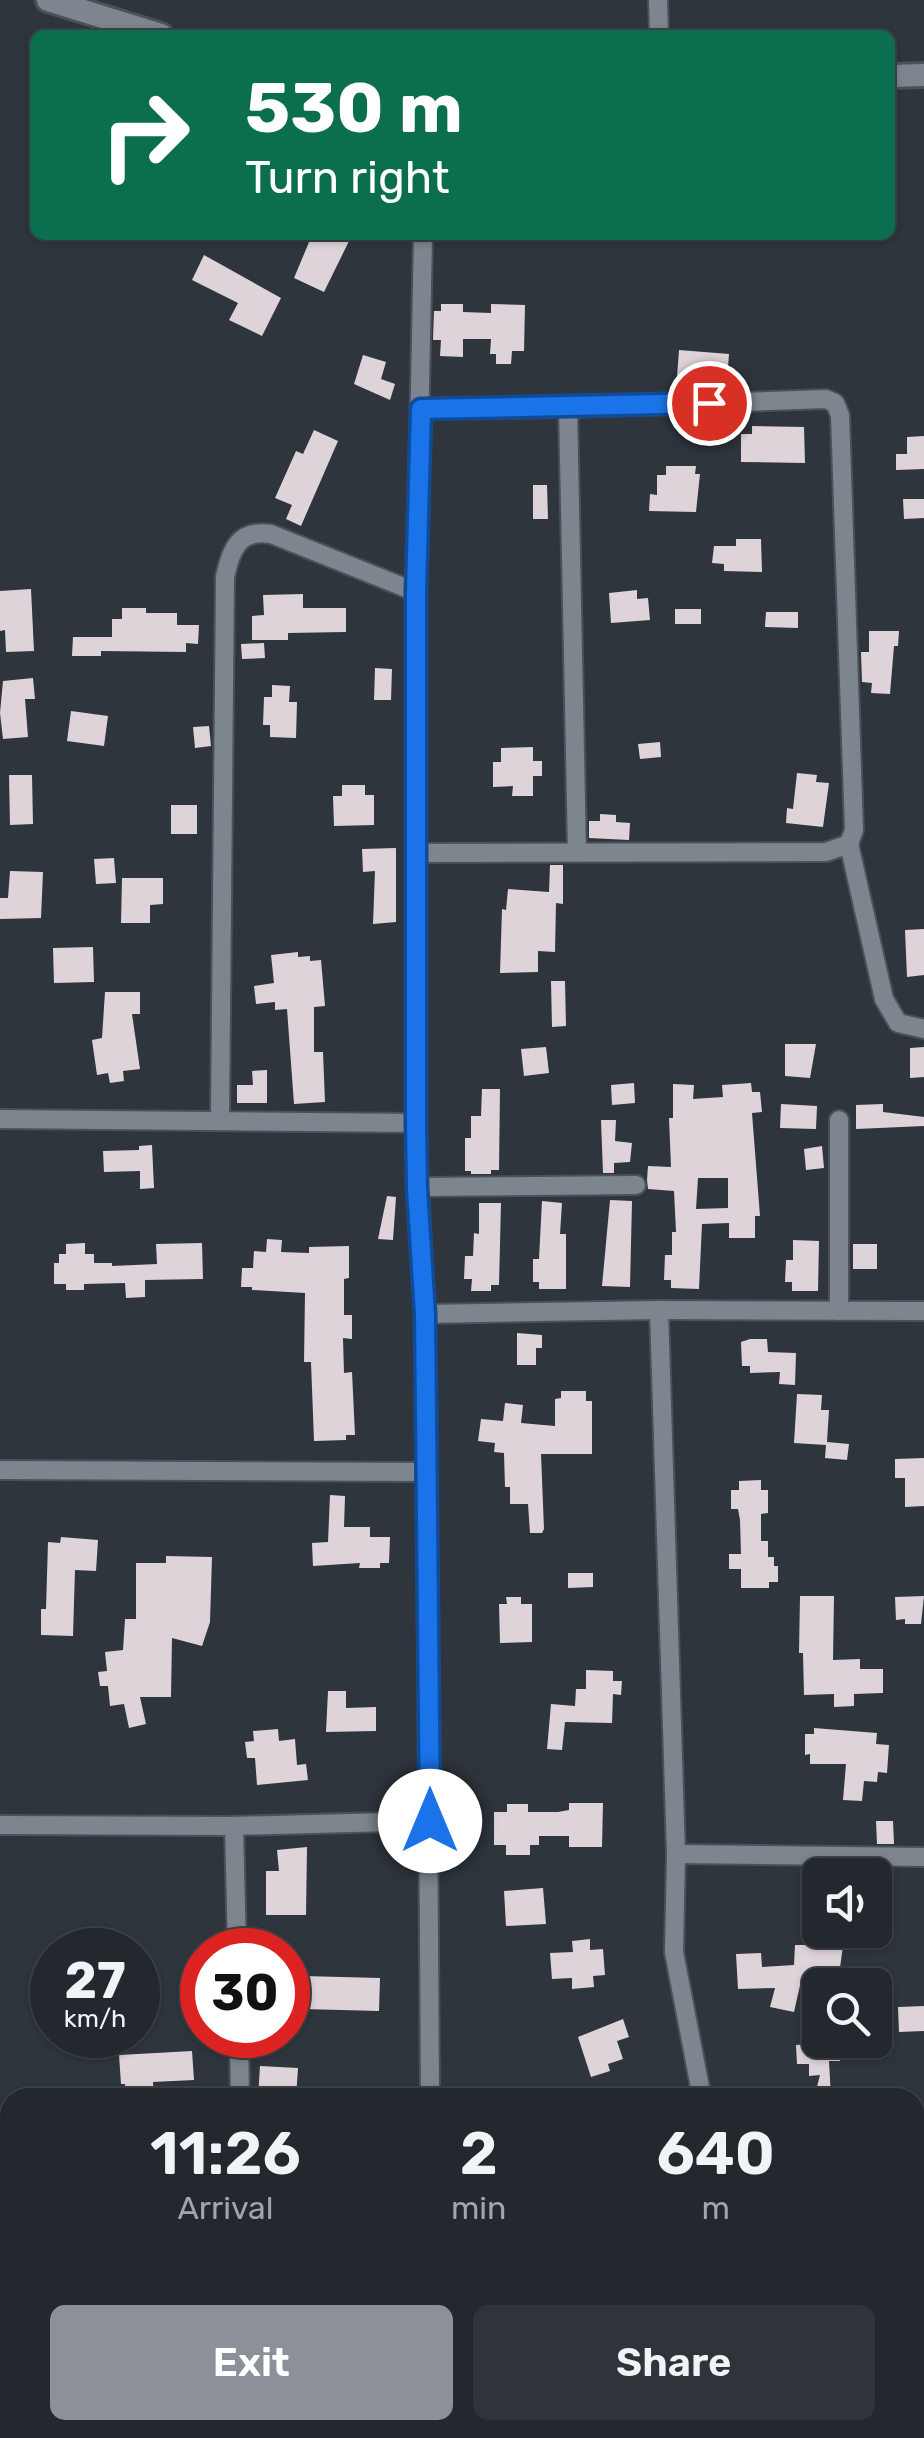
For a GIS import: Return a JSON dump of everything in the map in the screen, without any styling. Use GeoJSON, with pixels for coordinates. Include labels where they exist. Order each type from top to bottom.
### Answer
{"type":"FeatureCollection","features":[{"type":"Feature","properties":{"kind":"street"},"geometry":{"type":"LineString","coordinates":[[48,0],[145,30]]}},
{"type":"Feature","properties":{"kind":"street"},"geometry":{"type":"LineString","coordinates":[[658,0],[660,30]]}},
{"type":"Feature","properties":{"kind":"street"},"geometry":{"type":"LineString","coordinates":[[895,76],[924,75]]}},
{"type":"Feature","properties":{"kind":"street"},"geometry":{"type":"LineString","coordinates":[[423,240],[416,592],[416,1123],[428,1472],[430,2088]]}},
{"type":"Feature","properties":{"kind":"street"},"geometry":{"type":"LineString","coordinates":[[421,409],[826,398],[835,403],[840,415],[854,830],[849,844],[884,999],[898,1023],[924,1029]]}},
{"type":"Feature","properties":{"kind":"street"},"geometry":{"type":"LineString","coordinates":[[568,408],[577,852]]}},
{"type":"Feature","properties":{"kind":"street"},"geometry":{"type":"LineString","coordinates":[[220,1118],[226,577],[233,547],[247,534],[272,534],[416,592]]}},
{"type":"Feature","properties":{"kind":"street"},"geometry":{"type":"LineString","coordinates":[[418,852],[826,852],[849,844]]}},
{"type":"Feature","properties":{"kind":"street"},"geometry":{"type":"LineString","coordinates":[[0,1118],[416,1123]]}},
{"type":"Feature","properties":{"kind":"street"},"geometry":{"type":"LineString","coordinates":[[839,1120],[839,1311]]}},
{"type":"Feature","properties":{"kind":"street"},"geometry":{"type":"LineString","coordinates":[[417,1188],[636,1185]]}},
{"type":"Feature","properties":{"kind":"street"},"geometry":{"type":"LineString","coordinates":[[659,1310],[676,1854],[674,1952],[700,2088]]}},
{"type":"Feature","properties":{"kind":"street"},"geometry":{"type":"LineString","coordinates":[[425,1314],[924,1311]]}},
{"type":"Feature","properties":{"kind":"street"},"geometry":{"type":"LineString","coordinates":[[0,1470],[428,1472]]}},
{"type":"Feature","properties":{"kind":"street"},"geometry":{"type":"LineString","coordinates":[[0,1826],[430,1821]]}},
{"type":"Feature","properties":{"kind":"street"},"geometry":{"type":"LineString","coordinates":[[234,1826],[236,1928]]}},
{"type":"Feature","properties":{"kind":"street"},"geometry":{"type":"LineString","coordinates":[[676,1854],[924,1857]]}},
{"type":"Feature","properties":{"kind":"street"},"geometry":{"type":"LineString","coordinates":[[239,2058],[240,2088]]}},
{"type":"Feature","properties":{"kind":"building"},"geometry":{"type":"Polygon","coordinates":[[[310,240],[350,240],[324,292],[294,278],[310,240]]]}},
{"type":"Feature","properties":{"kind":"building"},"geometry":{"type":"Polygon","coordinates":[[[204,255],[281,298],[262,336],[229,320],[238,303],[192,280],[204,255]]]}},
{"type":"Feature","properties":{"kind":"building"},"geometry":{"type":"Polygon","coordinates":[[[441,304],[463,304],[463,312],[491,313],[491,304],[525,305],[524,351],[512,351],[511,364],[496,364],[496,354],[490,354],[491,339],[463,339],[463,357],[440,356],[441,340],[433,340],[434,311],[441,311],[441,304]]]}},
{"type":"Feature","properties":{"kind":"building"},"geometry":{"type":"Polygon","coordinates":[[[679,350],[729,354],[727,381],[677,377],[679,350]]]}},
{"type":"Feature","properties":{"kind":"building"},"geometry":{"type":"Polygon","coordinates":[[[363,355],[386,362],[381,379],[395,384],[390,400],[354,384],[363,355]]]}},
{"type":"Feature","properties":{"kind":"building"},"geometry":{"type":"Polygon","coordinates":[[[752,426],[804,427],[805,463],[741,462],[741,434],[752,434],[752,426]]]}},
{"type":"Feature","properties":{"kind":"building"},"geometry":{"type":"Polygon","coordinates":[[[314,430],[338,441],[301,526],[286,519],[292,505],[275,498],[296,451],[303,454],[314,430]]]}},
{"type":"Feature","properties":{"kind":"building"},"geometry":{"type":"Polygon","coordinates":[[[924,436],[924,469],[896,470],[896,454],[907,454],[907,437],[924,436]]]}},
{"type":"Feature","properties":{"kind":"building"},"geometry":{"type":"Polygon","coordinates":[[[666,466],[696,466],[695,474],[700,474],[696,512],[649,511],[650,494],[657,495],[657,475],[666,475],[666,466]]]}},
{"type":"Feature","properties":{"kind":"building"},"geometry":{"type":"Polygon","coordinates":[[[533,485],[547,485],[548,519],[533,519],[533,485]]]}},
{"type":"Feature","properties":{"kind":"building"},"geometry":{"type":"Polygon","coordinates":[[[903,499],[924,499],[924,518],[904,519],[903,499]]]}},
{"type":"Feature","properties":{"kind":"building"},"geometry":{"type":"Polygon","coordinates":[[[736,539],[761,539],[762,572],[724,571],[724,564],[712,563],[714,546],[736,546],[736,539]]]}},
{"type":"Feature","properties":{"kind":"building"},"geometry":{"type":"Polygon","coordinates":[[[31,589],[34,651],[6,652],[5,630],[0,631],[0,591],[31,589]]]}},
{"type":"Feature","properties":{"kind":"building"},"geometry":{"type":"Polygon","coordinates":[[[637,590],[637,599],[648,598],[650,620],[611,623],[609,593],[637,590]]]}},
{"type":"Feature","properties":{"kind":"building"},"geometry":{"type":"Polygon","coordinates":[[[303,594],[303,608],[346,608],[346,632],[288,633],[288,640],[252,640],[252,616],[264,615],[263,595],[303,594]]]}},
{"type":"Feature","properties":{"kind":"building"},"geometry":{"type":"Polygon","coordinates":[[[122,608],[177,613],[177,625],[199,625],[198,644],[186,643],[186,652],[101,651],[101,656],[72,656],[73,637],[112,637],[112,619],[122,619],[122,608]]]}},
{"type":"Feature","properties":{"kind":"building"},"geometry":{"type":"Polygon","coordinates":[[[675,609],[701,609],[701,624],[675,624],[675,609]]]}},
{"type":"Feature","properties":{"kind":"building"},"geometry":{"type":"Polygon","coordinates":[[[766,612],[798,612],[798,628],[765,627],[766,612]]]}},
{"type":"Feature","properties":{"kind":"building"},"geometry":{"type":"Polygon","coordinates":[[[869,631],[899,631],[890,694],[871,693],[872,683],[862,682],[861,652],[869,652],[869,631]]]}},
{"type":"Feature","properties":{"kind":"building"},"geometry":{"type":"Polygon","coordinates":[[[264,643],[265,658],[242,659],[241,644],[264,643]]]}},
{"type":"Feature","properties":{"kind":"building"},"geometry":{"type":"Polygon","coordinates":[[[375,668],[392,669],[391,700],[374,700],[375,668]]]}},
{"type":"Feature","properties":{"kind":"building"},"geometry":{"type":"Polygon","coordinates":[[[33,678],[35,699],[25,699],[28,737],[3,739],[3,681],[33,678]]]}},
{"type":"Feature","properties":{"kind":"building"},"geometry":{"type":"Polygon","coordinates":[[[272,685],[290,686],[289,702],[297,702],[296,738],[270,737],[270,725],[263,725],[264,697],[272,697],[272,685]]]}},
{"type":"Feature","properties":{"kind":"building"},"geometry":{"type":"Polygon","coordinates":[[[71,711],[108,716],[104,746],[67,741],[71,711]]]}},
{"type":"Feature","properties":{"kind":"building"},"geometry":{"type":"Polygon","coordinates":[[[209,726],[211,746],[195,748],[193,727],[209,726]]]}},
{"type":"Feature","properties":{"kind":"building"},"geometry":{"type":"Polygon","coordinates":[[[660,742],[661,757],[640,759],[638,744],[660,742]]]}},
{"type":"Feature","properties":{"kind":"building"},"geometry":{"type":"Polygon","coordinates":[[[533,747],[533,761],[542,761],[542,776],[533,776],[533,796],[512,796],[513,786],[493,787],[493,762],[501,762],[501,748],[533,747]]]}},
{"type":"Feature","properties":{"kind":"building"},"geometry":{"type":"Polygon","coordinates":[[[797,773],[817,775],[816,782],[829,783],[823,827],[786,823],[787,808],[793,809],[797,773]]]}},
{"type":"Feature","properties":{"kind":"building"},"geometry":{"type":"Polygon","coordinates":[[[9,775],[32,775],[33,824],[10,825],[9,775]]]}},
{"type":"Feature","properties":{"kind":"building"},"geometry":{"type":"Polygon","coordinates":[[[342,785],[365,785],[365,795],[374,795],[374,825],[334,826],[333,796],[342,796],[342,785]]]}},
{"type":"Feature","properties":{"kind":"building"},"geometry":{"type":"Polygon","coordinates":[[[171,805],[197,805],[197,834],[171,834],[171,805]]]}},
{"type":"Feature","properties":{"kind":"building"},"geometry":{"type":"Polygon","coordinates":[[[600,814],[616,815],[616,822],[630,823],[629,840],[589,838],[589,821],[600,821],[600,814]]]}},
{"type":"Feature","properties":{"kind":"building"},"geometry":{"type":"Polygon","coordinates":[[[396,848],[396,922],[373,924],[375,871],[363,872],[362,849],[396,848]]]}},
{"type":"Feature","properties":{"kind":"building"},"geometry":{"type":"Polygon","coordinates":[[[114,858],[116,883],[96,884],[94,859],[114,858]]]}},
{"type":"Feature","properties":{"kind":"building"},"geometry":{"type":"Polygon","coordinates":[[[550,865],[563,865],[563,904],[556,903],[555,952],[538,951],[538,972],[500,973],[502,909],[506,910],[508,889],[549,892],[550,865]]]}},
{"type":"Feature","properties":{"kind":"building"},"geometry":{"type":"Polygon","coordinates":[[[10,871],[43,872],[41,918],[0,919],[0,898],[8,898],[10,871]]]}},
{"type":"Feature","properties":{"kind":"building"},"geometry":{"type":"Polygon","coordinates":[[[122,878],[163,878],[163,904],[150,905],[150,923],[121,923],[122,878]]]}},
{"type":"Feature","properties":{"kind":"building"},"geometry":{"type":"Polygon","coordinates":[[[924,929],[924,975],[907,977],[905,930],[924,929]]]}},
{"type":"Feature","properties":{"kind":"building"},"geometry":{"type":"Polygon","coordinates":[[[93,947],[94,982],[54,983],[53,948],[93,947]]]}},
{"type":"Feature","properties":{"kind":"building"},"geometry":{"type":"Polygon","coordinates":[[[298,952],[298,957],[321,960],[325,1006],[314,1007],[314,1052],[323,1052],[325,1102],[294,1104],[287,1009],[275,1010],[275,1002],[256,1004],[254,986],[274,983],[271,955],[298,952]]]}},
{"type":"Feature","properties":{"kind":"building"},"geometry":{"type":"Polygon","coordinates":[[[551,981],[565,981],[566,1026],[552,1027],[551,981]]]}},
{"type":"Feature","properties":{"kind":"building"},"geometry":{"type":"Polygon","coordinates":[[[105,992],[140,992],[140,1014],[132,1014],[140,1069],[123,1071],[124,1081],[110,1083],[108,1073],[97,1075],[92,1040],[102,1038],[105,992]]]}},
{"type":"Feature","properties":{"kind":"building"},"geometry":{"type":"Polygon","coordinates":[[[785,1044],[816,1044],[810,1078],[785,1076],[785,1044]]]}},
{"type":"Feature","properties":{"kind":"building"},"geometry":{"type":"Polygon","coordinates":[[[546,1047],[549,1073],[524,1076],[521,1049],[546,1047]]]}},
{"type":"Feature","properties":{"kind":"building"},"geometry":{"type":"Polygon","coordinates":[[[924,1047],[924,1077],[910,1078],[910,1048],[924,1047]]]}},
{"type":"Feature","properties":{"kind":"building"},"geometry":{"type":"Polygon","coordinates":[[[267,1070],[267,1103],[237,1103],[237,1085],[253,1085],[252,1071],[267,1070]]]}},
{"type":"Feature","properties":{"kind":"building"},"geometry":{"type":"Polygon","coordinates":[[[634,1083],[635,1103],[612,1105],[611,1085],[634,1083]]]}},
{"type":"Feature","properties":{"kind":"building"},"geometry":{"type":"Polygon","coordinates":[[[751,1083],[752,1092],[760,1092],[762,1112],[752,1113],[760,1216],[755,1216],[755,1238],[729,1238],[729,1223],[702,1224],[699,1289],[671,1288],[671,1280],[664,1280],[665,1255],[672,1255],[672,1232],[676,1232],[674,1191],[648,1189],[648,1166],[671,1167],[669,1118],[673,1118],[673,1084],[694,1085],[693,1099],[723,1097],[722,1085],[751,1083]],[[698,1178],[696,1209],[728,1208],[728,1178],[698,1178]]]}},
{"type":"Feature","properties":{"kind":"building"},"geometry":{"type":"Polygon","coordinates":[[[482,1089],[500,1089],[499,1170],[471,1174],[465,1171],[465,1138],[471,1138],[471,1116],[481,1116],[482,1089]]]}},
{"type":"Feature","properties":{"kind":"building"},"geometry":{"type":"Polygon","coordinates":[[[781,1104],[817,1106],[816,1129],[780,1128],[781,1104]]]}},
{"type":"Feature","properties":{"kind":"building"},"geometry":{"type":"Polygon","coordinates":[[[883,1104],[883,1112],[924,1117],[924,1126],[856,1129],[856,1105],[883,1104]]]}},
{"type":"Feature","properties":{"kind":"building"},"geometry":{"type":"Polygon","coordinates":[[[601,1120],[616,1120],[615,1141],[632,1143],[630,1162],[614,1163],[614,1173],[603,1173],[601,1120]]]}},
{"type":"Feature","properties":{"kind":"building"},"geometry":{"type":"Polygon","coordinates":[[[152,1145],[154,1188],[140,1189],[140,1171],[104,1172],[103,1151],[139,1150],[139,1146],[152,1145]]]}},
{"type":"Feature","properties":{"kind":"building"},"geometry":{"type":"Polygon","coordinates":[[[822,1146],[824,1168],[806,1170],[804,1149],[822,1146]]]}},
{"type":"Feature","properties":{"kind":"building"},"geometry":{"type":"Polygon","coordinates":[[[387,1196],[396,1197],[393,1240],[378,1239],[387,1196]]]}},
{"type":"Feature","properties":{"kind":"building"},"geometry":{"type":"Polygon","coordinates":[[[610,1200],[632,1201],[630,1287],[602,1286],[610,1200]]]}},
{"type":"Feature","properties":{"kind":"building"},"geometry":{"type":"Polygon","coordinates":[[[542,1201],[562,1203],[560,1234],[566,1234],[566,1289],[539,1289],[539,1282],[533,1282],[533,1259],[539,1259],[542,1201]]]}},
{"type":"Feature","properties":{"kind":"building"},"geometry":{"type":"Polygon","coordinates":[[[479,1203],[501,1203],[499,1285],[491,1285],[491,1291],[471,1291],[472,1279],[464,1279],[465,1256],[473,1256],[474,1233],[479,1234],[479,1203]]]}},
{"type":"Feature","properties":{"kind":"building"},"geometry":{"type":"Polygon","coordinates":[[[267,1239],[282,1240],[281,1252],[309,1253],[309,1247],[349,1246],[344,1315],[352,1315],[352,1339],[343,1338],[344,1373],[352,1372],[355,1435],[346,1435],[346,1440],[314,1441],[311,1362],[304,1362],[305,1293],[241,1287],[242,1268],[253,1268],[254,1251],[266,1252],[267,1239]]]}},
{"type":"Feature","properties":{"kind":"building"},"geometry":{"type":"Polygon","coordinates":[[[793,1240],[819,1241],[818,1291],[792,1291],[792,1282],[785,1282],[786,1260],[793,1260],[793,1240]]]}},
{"type":"Feature","properties":{"kind":"building"},"geometry":{"type":"Polygon","coordinates":[[[85,1243],[85,1254],[94,1254],[94,1263],[112,1266],[157,1264],[156,1244],[202,1243],[203,1279],[145,1280],[145,1297],[126,1298],[125,1283],[84,1284],[84,1290],[66,1290],[66,1284],[54,1284],[54,1263],[59,1263],[59,1254],[66,1254],[66,1244],[85,1243]]]}},
{"type":"Feature","properties":{"kind":"building"},"geometry":{"type":"Polygon","coordinates":[[[853,1244],[877,1244],[877,1269],[853,1269],[853,1244]]]}},
{"type":"Feature","properties":{"kind":"building"},"geometry":{"type":"Polygon","coordinates":[[[517,1333],[542,1335],[542,1348],[536,1348],[536,1365],[517,1365],[517,1333]]]}},
{"type":"Feature","properties":{"kind":"building"},"geometry":{"type":"Polygon","coordinates":[[[767,1339],[768,1352],[796,1353],[795,1385],[779,1384],[780,1372],[750,1373],[750,1366],[742,1366],[741,1342],[767,1339]]]}},
{"type":"Feature","properties":{"kind":"building"},"geometry":{"type":"Polygon","coordinates":[[[561,1391],[586,1391],[586,1401],[592,1401],[592,1454],[541,1454],[544,1529],[542,1533],[530,1533],[528,1504],[510,1504],[504,1453],[494,1452],[495,1443],[478,1441],[481,1419],[503,1421],[505,1403],[523,1405],[521,1423],[555,1426],[555,1399],[561,1398],[561,1391]]]}},
{"type":"Feature","properties":{"kind":"building"},"geometry":{"type":"Polygon","coordinates":[[[797,1394],[822,1395],[821,1410],[829,1410],[827,1442],[849,1444],[847,1460],[825,1458],[826,1445],[794,1443],[797,1394]]]}},
{"type":"Feature","properties":{"kind":"building"},"geometry":{"type":"Polygon","coordinates":[[[924,1458],[924,1506],[905,1507],[905,1478],[895,1478],[895,1459],[924,1458]]]}},
{"type":"Feature","properties":{"kind":"building"},"geometry":{"type":"Polygon","coordinates":[[[761,1480],[761,1490],[768,1490],[768,1513],[761,1514],[761,1541],[768,1541],[768,1557],[774,1557],[774,1566],[778,1566],[778,1582],[769,1582],[769,1588],[741,1588],[741,1569],[729,1569],[729,1554],[741,1554],[740,1520],[738,1509],[731,1509],[731,1490],[739,1490],[739,1481],[761,1480]]]}},
{"type":"Feature","properties":{"kind":"building"},"geometry":{"type":"Polygon","coordinates":[[[330,1495],[345,1496],[344,1527],[370,1527],[370,1537],[390,1537],[389,1563],[380,1563],[380,1568],[359,1568],[360,1563],[313,1566],[312,1543],[328,1542],[330,1495]]]}},
{"type":"Feature","properties":{"kind":"building"},"geometry":{"type":"Polygon","coordinates":[[[61,1537],[98,1540],[96,1571],[75,1570],[73,1636],[41,1635],[41,1609],[46,1609],[48,1542],[60,1543],[61,1537]]]}},
{"type":"Feature","properties":{"kind":"building"},"geometry":{"type":"Polygon","coordinates":[[[166,1556],[212,1557],[210,1622],[202,1646],[172,1638],[171,1697],[140,1697],[146,1724],[129,1728],[124,1704],[110,1706],[108,1686],[100,1686],[98,1672],[107,1671],[105,1652],[123,1650],[125,1619],[136,1619],[136,1563],[166,1563],[166,1556]]]}},
{"type":"Feature","properties":{"kind":"building"},"geometry":{"type":"Polygon","coordinates":[[[568,1573],[593,1573],[593,1587],[568,1588],[568,1573]]]}},
{"type":"Feature","properties":{"kind":"building"},"geometry":{"type":"Polygon","coordinates":[[[800,1596],[834,1596],[833,1660],[860,1659],[860,1669],[883,1669],[883,1693],[854,1694],[854,1706],[834,1707],[834,1694],[804,1695],[803,1653],[799,1653],[800,1596]]]}},
{"type":"Feature","properties":{"kind":"building"},"geometry":{"type":"Polygon","coordinates":[[[924,1596],[921,1624],[896,1620],[895,1597],[924,1596]]]}},
{"type":"Feature","properties":{"kind":"building"},"geometry":{"type":"Polygon","coordinates":[[[506,1597],[521,1597],[521,1604],[532,1604],[532,1642],[500,1643],[499,1604],[507,1604],[506,1597]]]}},
{"type":"Feature","properties":{"kind":"building"},"geometry":{"type":"Polygon","coordinates":[[[586,1670],[613,1671],[613,1681],[622,1681],[621,1695],[613,1694],[612,1723],[565,1722],[562,1750],[547,1749],[551,1704],[575,1706],[576,1689],[586,1689],[586,1670]]]}},
{"type":"Feature","properties":{"kind":"building"},"geometry":{"type":"Polygon","coordinates":[[[328,1691],[346,1691],[346,1708],[376,1707],[376,1731],[326,1732],[328,1691]]]}},
{"type":"Feature","properties":{"kind":"building"},"geometry":{"type":"Polygon","coordinates":[[[814,1728],[877,1733],[876,1744],[889,1745],[887,1773],[878,1772],[877,1782],[864,1781],[862,1801],[843,1800],[846,1764],[810,1764],[810,1754],[805,1755],[805,1734],[814,1734],[814,1728]]]}},
{"type":"Feature","properties":{"kind":"building"},"geometry":{"type":"Polygon","coordinates":[[[278,1729],[279,1741],[295,1739],[297,1765],[306,1764],[308,1780],[257,1785],[255,1758],[247,1758],[245,1742],[254,1741],[253,1731],[278,1729]]]}},
{"type":"Feature","properties":{"kind":"building"},"geometry":{"type":"Polygon","coordinates":[[[569,1803],[603,1803],[602,1847],[569,1847],[569,1836],[539,1836],[539,1845],[530,1845],[530,1855],[506,1855],[506,1845],[494,1845],[494,1812],[507,1812],[507,1804],[528,1804],[528,1812],[558,1812],[569,1810],[569,1803]]]}},
{"type":"Feature","properties":{"kind":"building"},"geometry":{"type":"Polygon","coordinates":[[[876,1821],[893,1821],[894,1844],[877,1844],[876,1821]]]}},
{"type":"Feature","properties":{"kind":"building"},"geometry":{"type":"Polygon","coordinates":[[[307,1847],[306,1915],[266,1915],[266,1871],[279,1871],[277,1850],[307,1847]]]}},
{"type":"Feature","properties":{"kind":"building"},"geometry":{"type":"Polygon","coordinates":[[[543,1888],[546,1924],[506,1926],[504,1891],[543,1888]]]}},
{"type":"Feature","properties":{"kind":"building"},"geometry":{"type":"Polygon","coordinates":[[[590,1939],[590,1950],[603,1949],[605,1975],[593,1976],[594,1987],[572,1989],[572,1978],[552,1979],[550,1953],[573,1952],[572,1941],[590,1939]]]}},
{"type":"Feature","properties":{"kind":"building"},"geometry":{"type":"Polygon","coordinates":[[[795,1945],[843,1948],[840,1968],[802,1968],[794,2012],[770,2007],[775,1988],[738,1989],[736,1954],[761,1953],[762,1967],[794,1965],[795,1945]]]}},
{"type":"Feature","properties":{"kind":"building"},"geometry":{"type":"Polygon","coordinates":[[[310,1976],[380,1978],[379,2011],[310,2009],[310,1976]]]}},
{"type":"Feature","properties":{"kind":"building"},"geometry":{"type":"Polygon","coordinates":[[[924,2006],[924,2031],[899,2032],[898,2007],[924,2006]]]}},
{"type":"Feature","properties":{"kind":"building"},"geometry":{"type":"Polygon","coordinates":[[[623,2019],[629,2037],[617,2041],[623,2059],[608,2064],[610,2071],[591,2077],[578,2037],[623,2019]]]}},
{"type":"Feature","properties":{"kind":"building"},"geometry":{"type":"Polygon","coordinates":[[[796,2045],[802,2045],[802,2058],[840,2058],[829,2061],[830,2088],[817,2088],[820,2075],[809,2076],[809,2064],[797,2064],[796,2045]]]}},
{"type":"Feature","properties":{"kind":"building"},"geometry":{"type":"Polygon","coordinates":[[[180,2052],[180,2058],[192,2058],[194,2080],[153,2082],[153,2088],[125,2088],[121,2084],[119,2058],[160,2058],[160,2053],[180,2052]]]}},
{"type":"Feature","properties":{"kind":"building"},"geometry":{"type":"Polygon","coordinates":[[[260,2066],[298,2068],[297,2088],[259,2088],[260,2066]]]}},
{"type":"Feature","properties":{"kind":"route"},"geometry":{"type":"LineString","coordinates":[[430,1821],[425,1314],[416,1123],[416,592],[421,409],[709,403]]}}]}
